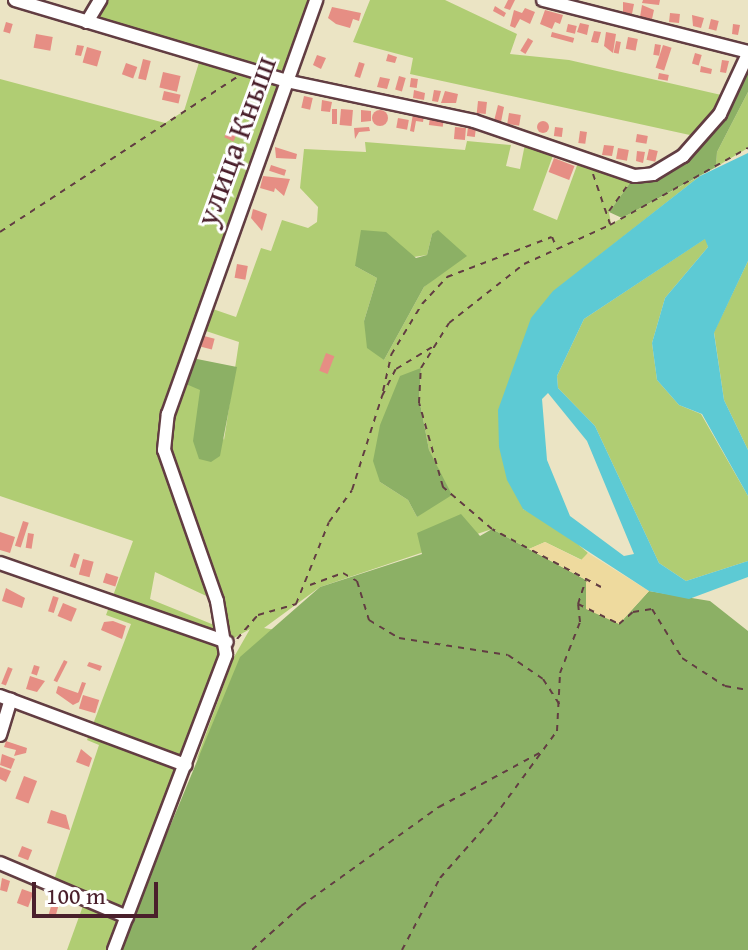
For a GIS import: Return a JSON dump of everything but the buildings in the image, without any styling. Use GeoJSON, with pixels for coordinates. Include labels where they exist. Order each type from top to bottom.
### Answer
{"type":"FeatureCollection","features":[{"type":"Feature","properties":{"kind":"street"},"geometry":{"type":"LineString","coordinates":[[15,0],[286,81],[474,121],[635,176],[653,174],[683,156],[720,114],[748,53],[543,0]]}},
{"type":"Feature","properties":{"kind":"street"},"geometry":{"type":"LineString","coordinates":[[87,22],[100,0]]}},
{"type":"Feature","properties":{"kind":"street","name":"улица Кныш"},"geometry":{"type":"LineString","coordinates":[[227,642],[163,438],[206,299],[316,0]]}},
{"type":"Feature","properties":{"kind":"street"},"geometry":{"type":"LineString","coordinates":[[0,563],[227,642],[186,765],[114,950]]}},
{"type":"Feature","properties":{"kind":"street"},"geometry":{"type":"LineString","coordinates":[[0,735],[6,698],[186,765]]}},
{"type":"Feature","properties":{"kind":"street"},"geometry":{"type":"LineString","coordinates":[[0,863],[127,917]]}},
{"type":"Feature","properties":{"kind":"path"},"geometry":{"type":"LineString","coordinates":[[0,232],[248,70]]}},
{"type":"Feature","properties":{"kind":"path"},"geometry":{"type":"LineString","coordinates":[[601,587],[484,524],[443,487],[419,403],[421,368],[449,323],[511,273],[610,225],[748,148]]}},
{"type":"Feature","properties":{"kind":"path"},"geometry":{"type":"LineString","coordinates":[[587,162],[609,212],[610,225]]}},
{"type":"Feature","properties":{"kind":"path"},"geometry":{"type":"LineString","coordinates":[[609,212],[635,176]]}},
{"type":"Feature","properties":{"kind":"path"},"geometry":{"type":"LineString","coordinates":[[227,642],[258,615],[296,604],[307,586],[329,522],[352,490],[382,396],[391,355],[422,304],[447,277],[552,237],[558,248]]}},
{"type":"Feature","properties":{"kind":"path"},"geometry":{"type":"LineString","coordinates":[[382,396],[396,369],[435,346]]}},
{"type":"Feature","properties":{"kind":"path"},"geometry":{"type":"LineString","coordinates":[[307,586],[343,573],[357,581],[369,620],[399,638],[508,655],[543,679],[560,705]]}},
{"type":"Feature","properties":{"kind":"path"},"geometry":{"type":"LineString","coordinates":[[402,950],[440,878],[546,750],[557,731],[560,673],[580,622],[578,604],[586,580]]}},
{"type":"Feature","properties":{"kind":"path"},"geometry":{"type":"LineString","coordinates":[[578,604],[619,624],[633,612],[652,609],[682,658],[725,686],[748,690]]}},
{"type":"Feature","properties":{"kind":"path"},"geometry":{"type":"LineString","coordinates":[[252,950],[301,906],[439,807],[546,750]]}},
{"type":"Feature","properties":{"kind":"green space"},"geometry":{"type":"Polygon","coordinates":[[[104,0],[310,0],[284,69],[274,73],[92,19],[104,0]]]}},
{"type":"Feature","properties":{"kind":"green space"},"geometry":{"type":"Polygon","coordinates":[[[370,0],[445,0],[517,34],[510,54],[569,60],[730,97],[699,137],[410,74],[413,58],[353,42],[370,0]]]}},
{"type":"Feature","properties":{"kind":"green space"},"geometry":{"type":"Polygon","coordinates":[[[748,54],[748,92],[717,152],[716,167],[622,218],[609,212],[635,176],[683,156],[720,114],[748,54]]]}},
{"type":"Feature","properties":{"kind":"green space"},"geometry":{"type":"Polygon","coordinates":[[[201,56],[286,81],[204,306],[236,317],[261,248],[271,251],[282,220],[308,228],[317,222],[318,207],[300,188],[304,149],[366,152],[365,142],[465,150],[467,141],[511,145],[506,166],[520,169],[526,139],[555,150],[533,210],[557,220],[579,160],[635,176],[609,212],[611,224],[700,176],[553,292],[523,509],[558,527],[588,553],[582,560],[545,542],[529,549],[492,529],[320,587],[264,628],[282,631],[196,761],[234,657],[250,629],[227,642],[114,950],[67,950],[84,903],[51,889],[99,745],[87,740],[131,624],[106,615],[133,541],[0,496],[0,79],[165,123],[184,111],[201,56]],[[432,234],[427,255],[355,266],[377,278],[364,321],[384,360],[424,287],[435,278],[432,234]],[[197,328],[179,380],[200,389],[224,440],[239,342],[197,328]],[[421,369],[380,482],[408,500],[417,517],[443,487],[429,450],[419,398],[421,369]],[[155,572],[150,599],[224,629],[217,601],[155,572]]]}},
{"type":"Feature","properties":{"kind":"green space"},"geometry":{"type":"Polygon","coordinates":[[[748,92],[748,148],[716,167],[717,152],[748,92]]]}},
{"type":"Feature","properties":{"kind":"green space"},"geometry":{"type":"Polygon","coordinates":[[[361,230],[386,232],[416,258],[427,255],[432,234],[438,230],[467,256],[424,287],[384,360],[367,348],[364,321],[377,278],[355,266],[361,230]]]}},
{"type":"Feature","properties":{"kind":"green space"},"geometry":{"type":"Polygon","coordinates":[[[706,238],[708,247],[665,298],[652,343],[657,380],[679,405],[701,414],[748,496],[748,561],[686,581],[659,563],[595,426],[558,388],[557,376],[584,319],[706,238]]]}},
{"type":"Feature","properties":{"kind":"green space"},"geometry":{"type":"Polygon","coordinates":[[[748,261],[748,450],[724,400],[714,332],[748,261]]]}},
{"type":"Feature","properties":{"kind":"green space"},"geometry":{"type":"Polygon","coordinates":[[[187,357],[237,367],[220,456],[211,462],[199,459],[193,441],[200,390],[179,381],[187,357]]]}},
{"type":"Feature","properties":{"kind":"green space"},"geometry":{"type":"Polygon","coordinates":[[[421,368],[419,398],[429,450],[452,495],[417,517],[408,500],[380,482],[373,461],[380,425],[400,376],[421,368]]]}},
{"type":"Feature","properties":{"kind":"green space"},"geometry":{"type":"Polygon","coordinates":[[[461,514],[480,536],[492,529],[586,580],[619,624],[649,591],[710,601],[748,631],[748,950],[119,950],[240,657],[320,587],[422,554],[417,533],[461,514]]]}},
{"type":"Feature","properties":{"kind":"sand"},"geometry":{"type":"Polygon","coordinates":[[[545,542],[581,560],[588,553],[649,591],[619,624],[586,609],[586,580],[529,549],[545,542]]]}},
{"type":"Feature","properties":{"kind":"water"},"geometry":{"type":"Polygon","coordinates":[[[748,153],[748,261],[714,333],[724,400],[748,450],[748,496],[702,414],[679,405],[657,380],[652,343],[665,298],[708,247],[705,239],[584,319],[557,376],[558,388],[595,426],[659,563],[686,581],[748,561],[748,577],[689,599],[649,591],[523,509],[507,480],[499,447],[498,410],[531,318],[553,291],[700,176],[748,153]],[[548,393],[542,399],[547,460],[570,516],[624,556],[634,554],[587,441],[548,393]]]}}]}
